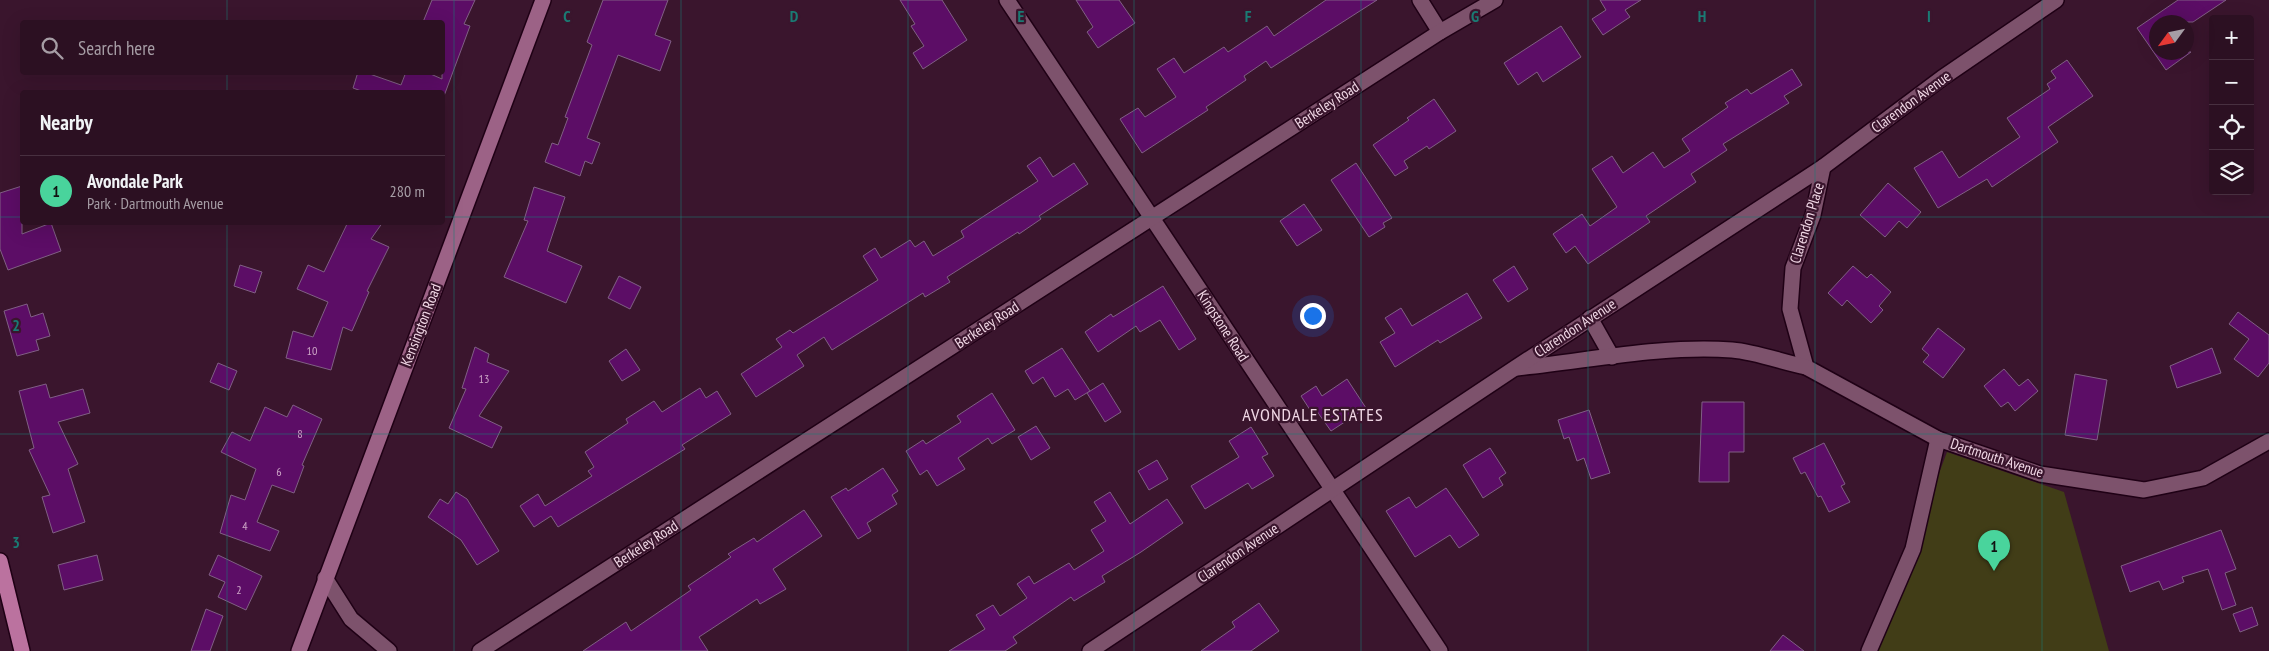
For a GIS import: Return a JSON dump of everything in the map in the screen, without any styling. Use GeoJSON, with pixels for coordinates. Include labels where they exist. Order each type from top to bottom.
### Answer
{"type":"FeatureCollection","features":[{"type":"Feature","properties":{"kind":"main road"},"geometry":{"type":"LineString","coordinates":[[0,561],[22,651]]}},
{"type":"Feature","properties":{"kind":"street","name":"Kensington Road"},"geometry":{"type":"LineString","coordinates":[[299,651],[543,0]]}},
{"type":"Feature","properties":{"kind":"street","name":"Kingstone Road"},"geometry":{"type":"LineString","coordinates":[[1007,0],[1331,490],[1440,651]]}},
{"type":"Feature","properties":{"kind":"street"},"geometry":{"type":"LineString","coordinates":[[1420,0],[1440,32]]}},
{"type":"Feature","properties":{"kind":"street","name":"Berkeley Road"},"geometry":{"type":"LineString","coordinates":[[480,651],[1440,32],[1494,0]]}},
{"type":"Feature","properties":{"kind":"street","name":"Clarendon Avenue"},"geometry":{"type":"LineString","coordinates":[[1090,651],[1590,318],[1823,167],[1942,78],[2056,0]]}},
{"type":"Feature","properties":{"kind":"street","name":"Clarendon Place"},"geometry":{"type":"LineString","coordinates":[[1806,367],[1790,309],[1793,268],[1813,215],[1823,167]]}},
{"type":"Feature","properties":{"kind":"street"},"geometry":{"type":"LineString","coordinates":[[1590,318],[1612,357]]}},
{"type":"Feature","properties":{"kind":"street"},"geometry":{"type":"LineString","coordinates":[[1515,368],[1670,349],[1734,350],[1806,367],[1938,438]]}},
{"type":"Feature","properties":{"kind":"street","name":"Dartmouth Avenue"},"geometry":{"type":"LineString","coordinates":[[1869,651],[1913,549],[1938,438],[2040,474],[2144,490],[2203,478],[2269,441]]}},
{"type":"Feature","properties":{"kind":"street"},"geometry":{"type":"LineString","coordinates":[[325,578],[351,619],[388,651]]}},
{"type":"Feature","properties":{"kind":"shaded area"},"geometry":{"type":"Polygon","coordinates":[[[1947,452],[2064,492],[2109,651],[1872,651],[1947,452]]]}},
{"type":"Feature","properties":{"kind":"building"},"geometry":{"type":"Polygon","coordinates":[[[432,0],[475,0],[464,24],[470,26],[445,93],[445,90],[358,90],[353,88],[357,75],[373,75],[401,85],[405,75],[433,75],[442,79],[442,75],[445,75],[445,20],[424,20],[432,0]]]}},
{"type":"Feature","properties":{"kind":"building"},"geometry":{"type":"Polygon","coordinates":[[[603,0],[668,0],[655,35],[671,41],[660,71],[618,55],[587,138],[600,143],[592,164],[585,161],[580,176],[545,162],[552,143],[558,145],[568,118],[565,117],[592,45],[587,42],[603,0]]]}},
{"type":"Feature","properties":{"kind":"building"},"geometry":{"type":"Polygon","coordinates":[[[900,0],[942,0],[967,40],[923,69],[913,53],[924,46],[911,26],[915,24],[900,0]]]}},
{"type":"Feature","properties":{"kind":"building"},"geometry":{"type":"Polygon","coordinates":[[[1076,0],[1119,0],[1135,23],[1098,48],[1087,32],[1093,27],[1076,0]]]}},
{"type":"Feature","properties":{"kind":"building"},"geometry":{"type":"Polygon","coordinates":[[[1326,0],[1377,0],[1271,68],[1266,61],[1244,76],[1246,80],[1206,107],[1208,110],[1142,153],[1120,119],[1138,108],[1145,117],[1176,97],[1157,69],[1174,58],[1184,73],[1224,47],[1228,52],[1267,26],[1274,36],[1326,0]]]}},
{"type":"Feature","properties":{"kind":"building"},"geometry":{"type":"Polygon","coordinates":[[[1600,0],[1641,0],[1625,10],[1630,17],[1603,35],[1592,19],[1606,10],[1600,0]]]}},
{"type":"Feature","properties":{"kind":"building"},"geometry":{"type":"Polygon","coordinates":[[[2178,0],[2226,0],[2194,21],[2194,15],[2156,15],[2178,0]]]}},
{"type":"Feature","properties":{"kind":"building"},"geometry":{"type":"Polygon","coordinates":[[[2149,20],[2149,45],[2137,28],[2149,20]]]}},
{"type":"Feature","properties":{"kind":"building"},"geometry":{"type":"Polygon","coordinates":[[[1561,26],[1581,57],[1543,82],[1537,72],[1518,85],[1504,63],[1561,26]]]}},
{"type":"Feature","properties":{"kind":"building"},"geometry":{"type":"Polygon","coordinates":[[[2067,60],[2093,96],[2048,127],[2058,142],[1992,187],[1987,179],[1938,208],[1914,168],[1942,151],[1959,178],[2020,137],[2007,118],[2050,89],[2047,84],[2056,78],[2051,71],[2067,60]]]}},
{"type":"Feature","properties":{"kind":"building"},"geometry":{"type":"Polygon","coordinates":[[[2159,60],[2180,60],[2166,70],[2159,60]]]}},
{"type":"Feature","properties":{"kind":"building"},"geometry":{"type":"Polygon","coordinates":[[[1792,69],[1802,85],[1784,96],[1789,103],[1723,144],[1727,150],[1691,174],[1696,182],[1646,216],[1650,222],[1588,264],[1575,246],[1566,253],[1553,234],[1582,214],[1590,226],[1617,207],[1592,169],[1612,156],[1623,173],[1653,152],[1664,168],[1690,151],[1682,139],[1728,107],[1725,103],[1747,89],[1751,94],[1792,69]]]}},
{"type":"Feature","properties":{"kind":"building"},"geometry":{"type":"Polygon","coordinates":[[[1434,99],[1456,131],[1429,149],[1427,146],[1404,161],[1408,168],[1395,176],[1373,145],[1409,120],[1407,118],[1434,99]]]}},
{"type":"Feature","properties":{"kind":"building"},"geometry":{"type":"Polygon","coordinates":[[[1040,157],[1053,177],[1074,163],[1088,184],[1039,216],[1041,219],[1019,234],[1018,232],[947,277],[950,282],[925,297],[923,293],[832,350],[824,337],[797,355],[804,366],[756,397],[741,374],[782,347],[776,339],[790,330],[793,333],[878,280],[863,256],[875,248],[881,258],[910,240],[915,247],[924,241],[933,256],[964,237],[961,231],[1038,181],[1027,166],[1040,157]]]}},
{"type":"Feature","properties":{"kind":"building"},"geometry":{"type":"Polygon","coordinates":[[[1356,163],[1392,218],[1383,223],[1385,227],[1369,237],[1331,180],[1356,163]]]}},
{"type":"Feature","properties":{"kind":"building"},"geometry":{"type":"Polygon","coordinates":[[[1888,183],[1921,212],[1907,228],[1899,221],[1885,237],[1860,215],[1888,183]]]}},
{"type":"Feature","properties":{"kind":"building"},"geometry":{"type":"Polygon","coordinates":[[[20,187],[20,225],[22,225],[22,234],[46,225],[52,225],[61,251],[8,270],[0,249],[0,193],[20,187]]]}},
{"type":"Feature","properties":{"kind":"building"},"geometry":{"type":"Polygon","coordinates":[[[534,187],[565,197],[547,251],[582,266],[566,303],[504,277],[528,221],[524,220],[534,187]]]}},
{"type":"Feature","properties":{"kind":"building"},"geometry":{"type":"Polygon","coordinates":[[[1304,204],[1322,230],[1297,246],[1280,221],[1304,204]]]}},
{"type":"Feature","properties":{"kind":"building"},"geometry":{"type":"Polygon","coordinates":[[[347,225],[381,225],[371,239],[389,247],[367,291],[369,292],[352,331],[343,327],[331,370],[286,358],[293,331],[313,337],[328,302],[297,289],[308,265],[324,272],[347,225]]]}},
{"type":"Feature","properties":{"kind":"building"},"geometry":{"type":"Polygon","coordinates":[[[240,265],[262,272],[255,293],[234,286],[240,265]]]}},
{"type":"Feature","properties":{"kind":"building"},"geometry":{"type":"Polygon","coordinates":[[[1514,266],[1528,289],[1508,302],[1493,280],[1514,266]]]}},
{"type":"Feature","properties":{"kind":"building"},"geometry":{"type":"Polygon","coordinates":[[[1853,266],[1867,278],[1871,274],[1891,292],[1879,306],[1883,310],[1871,323],[1847,300],[1842,306],[1828,293],[1853,266]]]}},
{"type":"Feature","properties":{"kind":"building"},"geometry":{"type":"Polygon","coordinates":[[[619,276],[641,287],[630,309],[608,298],[619,276]]]}},
{"type":"Feature","properties":{"kind":"building"},"geometry":{"type":"Polygon","coordinates":[[[1163,286],[1196,339],[1179,350],[1160,320],[1140,332],[1136,326],[1098,352],[1085,332],[1111,314],[1113,317],[1163,286]]]}},
{"type":"Feature","properties":{"kind":"building"},"geometry":{"type":"Polygon","coordinates":[[[1467,293],[1482,318],[1440,343],[1438,340],[1395,367],[1380,342],[1395,333],[1385,318],[1401,308],[1412,326],[1467,293]]]}},
{"type":"Feature","properties":{"kind":"building"},"geometry":{"type":"Polygon","coordinates":[[[27,304],[31,317],[43,313],[50,336],[36,340],[39,350],[17,356],[4,311],[27,304]]]}},
{"type":"Feature","properties":{"kind":"building"},"geometry":{"type":"Polygon","coordinates":[[[2238,312],[2269,335],[2269,363],[2258,377],[2234,359],[2249,339],[2229,324],[2238,312]]]}},
{"type":"Feature","properties":{"kind":"building"},"geometry":{"type":"Polygon","coordinates":[[[1938,328],[1965,349],[1943,378],[1923,362],[1929,355],[1922,349],[1938,328]]]}},
{"type":"Feature","properties":{"kind":"building"},"geometry":{"type":"Polygon","coordinates":[[[475,347],[489,354],[487,362],[509,371],[479,416],[502,427],[492,448],[449,428],[466,389],[462,388],[475,347]]]}},
{"type":"Feature","properties":{"kind":"building"},"geometry":{"type":"Polygon","coordinates":[[[1062,348],[1090,391],[1075,400],[1068,389],[1055,397],[1043,377],[1033,384],[1025,371],[1062,348]]]}},
{"type":"Feature","properties":{"kind":"building"},"geometry":{"type":"Polygon","coordinates":[[[2212,348],[2221,373],[2177,388],[2170,366],[2212,348]]]}},
{"type":"Feature","properties":{"kind":"building"},"geometry":{"type":"Polygon","coordinates":[[[626,349],[640,370],[622,381],[609,361],[626,349]]]}},
{"type":"Feature","properties":{"kind":"building"},"geometry":{"type":"Polygon","coordinates":[[[218,363],[237,371],[229,390],[210,382],[218,363]]]}},
{"type":"Feature","properties":{"kind":"building"},"geometry":{"type":"Polygon","coordinates":[[[2004,369],[2019,386],[2028,379],[2038,391],[2015,411],[2008,402],[2001,407],[1984,386],[2004,369]]]}},
{"type":"Feature","properties":{"kind":"building"},"geometry":{"type":"Polygon","coordinates":[[[2075,374],[2107,380],[2097,440],[2065,435],[2075,374]]]}},
{"type":"Feature","properties":{"kind":"building"},"geometry":{"type":"Polygon","coordinates":[[[1347,379],[1366,408],[1331,431],[1316,410],[1312,413],[1301,396],[1316,386],[1322,396],[1347,379]]]}},
{"type":"Feature","properties":{"kind":"building"},"geometry":{"type":"Polygon","coordinates":[[[1103,383],[1121,412],[1105,422],[1087,393],[1103,383]]]}},
{"type":"Feature","properties":{"kind":"building"},"geometry":{"type":"Polygon","coordinates":[[[46,384],[50,398],[83,389],[90,413],[58,422],[78,464],[68,469],[85,522],[53,533],[42,497],[50,495],[29,450],[34,448],[19,391],[46,384]]]}},
{"type":"Feature","properties":{"kind":"building"},"geometry":{"type":"Polygon","coordinates":[[[700,388],[706,398],[717,391],[731,414],[682,445],[685,449],[558,527],[551,516],[534,527],[520,506],[538,494],[545,506],[592,476],[588,471],[594,467],[585,452],[628,423],[626,419],[654,401],[662,412],[700,388]]]}},
{"type":"Feature","properties":{"kind":"building"},"geometry":{"type":"Polygon","coordinates":[[[992,393],[1015,430],[992,444],[988,438],[958,458],[965,469],[937,486],[927,470],[920,475],[906,451],[923,440],[926,444],[961,422],[957,416],[992,393]]]}},
{"type":"Feature","properties":{"kind":"building"},"geometry":{"type":"Polygon","coordinates":[[[1702,402],[1744,402],[1744,452],[1729,452],[1729,482],[1699,482],[1702,402]]]}},
{"type":"Feature","properties":{"kind":"building"},"geometry":{"type":"Polygon","coordinates":[[[293,405],[322,419],[302,465],[304,466],[294,493],[272,485],[257,522],[279,531],[270,551],[220,533],[231,495],[245,500],[256,469],[221,452],[232,432],[250,441],[265,407],[287,417],[293,405]]]}},
{"type":"Feature","properties":{"kind":"building"},"geometry":{"type":"Polygon","coordinates":[[[1589,410],[1610,473],[1591,479],[1584,458],[1577,461],[1569,437],[1564,439],[1558,420],[1589,410]]]}},
{"type":"Feature","properties":{"kind":"building"},"geometry":{"type":"Polygon","coordinates":[[[1036,426],[1050,448],[1031,460],[1018,437],[1036,426]]]}},
{"type":"Feature","properties":{"kind":"building"},"geometry":{"type":"Polygon","coordinates":[[[1251,427],[1268,454],[1262,457],[1274,476],[1252,489],[1248,483],[1205,509],[1191,486],[1239,457],[1229,441],[1251,427]]]}},
{"type":"Feature","properties":{"kind":"building"},"geometry":{"type":"Polygon","coordinates":[[[1824,443],[1845,484],[1841,486],[1850,502],[1829,512],[1821,496],[1818,497],[1805,472],[1801,474],[1793,458],[1824,443]]]}},
{"type":"Feature","properties":{"kind":"building"},"geometry":{"type":"Polygon","coordinates":[[[1490,448],[1506,473],[1499,478],[1503,485],[1483,498],[1463,465],[1490,448]]]}},
{"type":"Feature","properties":{"kind":"building"},"geometry":{"type":"Polygon","coordinates":[[[1157,460],[1168,479],[1149,490],[1138,471],[1157,460]]]}},
{"type":"Feature","properties":{"kind":"building"},"geometry":{"type":"Polygon","coordinates":[[[883,468],[898,491],[892,495],[897,504],[867,523],[871,531],[858,539],[831,497],[846,488],[848,491],[883,468]]]}},
{"type":"Feature","properties":{"kind":"building"},"geometry":{"type":"Polygon","coordinates":[[[1446,488],[1479,535],[1459,548],[1450,535],[1415,557],[1386,511],[1409,497],[1416,508],[1446,488]]]}},
{"type":"Feature","properties":{"kind":"building"},"geometry":{"type":"Polygon","coordinates":[[[456,492],[467,499],[499,551],[477,565],[461,540],[428,517],[440,499],[448,504],[456,492]]]}},
{"type":"Feature","properties":{"kind":"building"},"geometry":{"type":"Polygon","coordinates":[[[1110,492],[1130,524],[1167,499],[1183,523],[1102,576],[1105,582],[1074,601],[1071,597],[1013,637],[1017,643],[1005,651],[949,651],[985,629],[976,615],[993,605],[1000,616],[1027,598],[1017,584],[1029,576],[1034,584],[1069,563],[1074,570],[1104,551],[1091,530],[1106,521],[1094,502],[1110,492]]]}},
{"type":"Feature","properties":{"kind":"building"},"geometry":{"type":"Polygon","coordinates":[[[804,510],[822,536],[773,569],[786,589],[760,604],[757,599],[699,637],[708,651],[583,651],[626,622],[631,631],[691,590],[688,586],[731,557],[728,554],[754,538],[757,542],[804,510]]]}},
{"type":"Feature","properties":{"kind":"building"},"geometry":{"type":"Polygon","coordinates":[[[2221,530],[2236,569],[2225,573],[2236,605],[2222,610],[2208,569],[2182,577],[2184,582],[2163,590],[2159,581],[2130,592],[2121,566],[2221,530]]]}},
{"type":"Feature","properties":{"kind":"building"},"geometry":{"type":"Polygon","coordinates":[[[97,555],[103,580],[64,590],[58,565],[97,555]]]}},
{"type":"Feature","properties":{"kind":"building"},"geometry":{"type":"Polygon","coordinates":[[[218,555],[262,576],[246,610],[218,597],[225,582],[209,575],[218,555]]]}},
{"type":"Feature","properties":{"kind":"building"},"geometry":{"type":"Polygon","coordinates":[[[1259,603],[1279,631],[1251,651],[1201,651],[1235,627],[1232,622],[1259,603]]]}},
{"type":"Feature","properties":{"kind":"building"},"geometry":{"type":"Polygon","coordinates":[[[2252,607],[2258,625],[2240,632],[2233,614],[2252,607]]]}},
{"type":"Feature","properties":{"kind":"building"},"geometry":{"type":"Polygon","coordinates":[[[206,609],[223,616],[210,651],[191,651],[206,609]]]}},
{"type":"Feature","properties":{"kind":"building"},"geometry":{"type":"Polygon","coordinates":[[[1783,635],[1804,651],[1770,651],[1783,635]]]}},
{"type":"Feature","properties":{"kind":"place","name":"Avondale Park"},"geometry":{"type":"Point","coordinates":[1994,571]}},
{"type":"Feature","properties":{"kind":"district","name":"AVONDALE ESTATES"},"geometry":{"type":"Point","coordinates":[1313,415]}}]}
